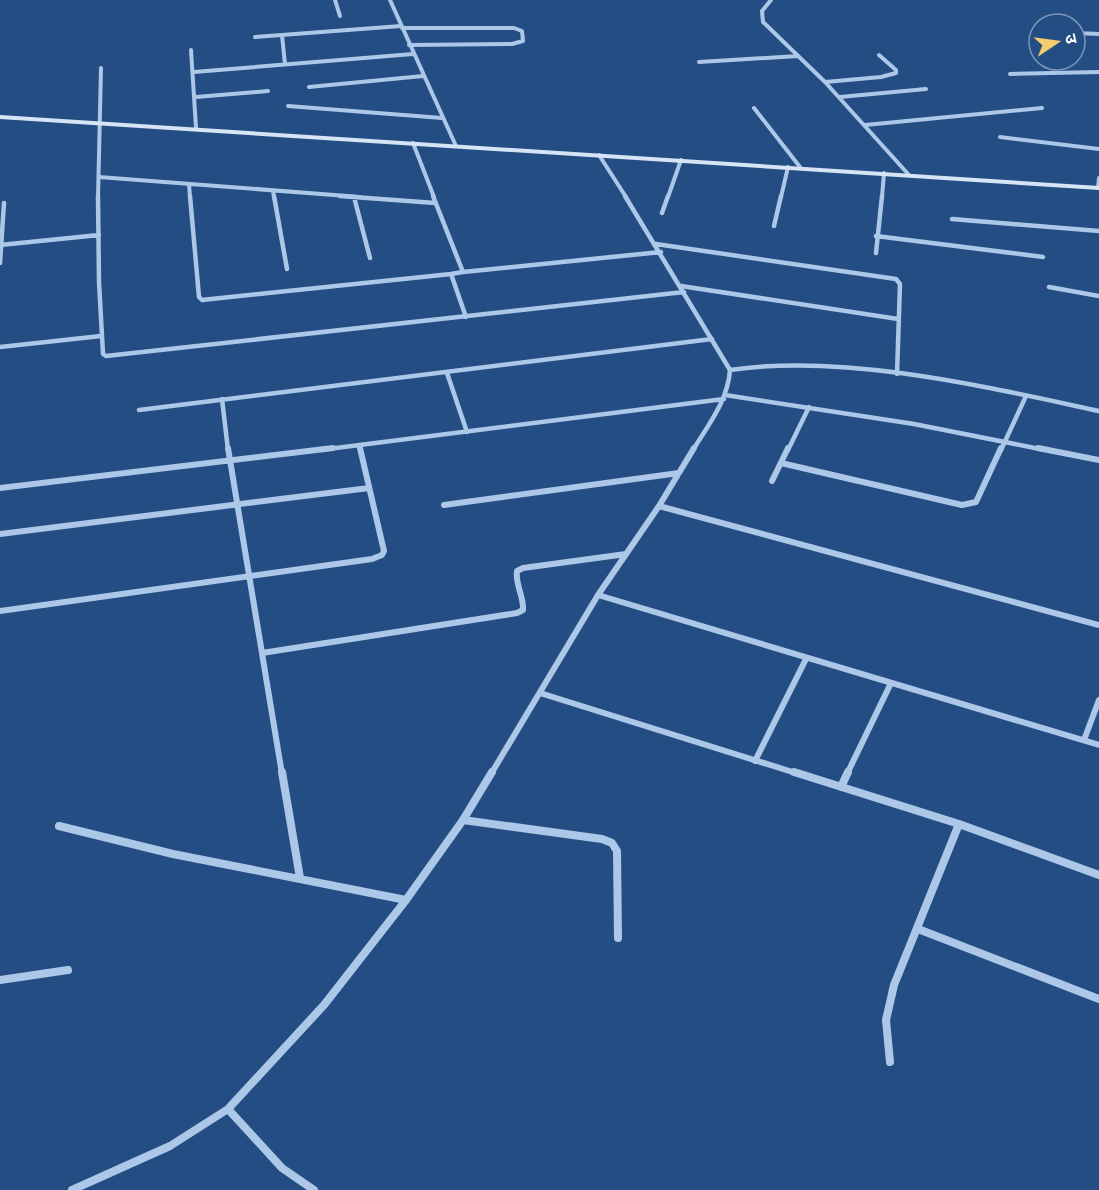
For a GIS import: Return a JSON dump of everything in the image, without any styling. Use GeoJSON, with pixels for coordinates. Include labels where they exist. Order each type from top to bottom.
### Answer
{"type":"FeatureCollection","features":[{"type":"Feature","properties":{"kind":"street"},"geometry":{"type":"LineString","coordinates":[[334,0],[340,16]]}},
{"type":"Feature","properties":{"kind":"street"},"geometry":{"type":"LineString","coordinates":[[390,0],[456,146]]}},
{"type":"Feature","properties":{"kind":"street"},"geometry":{"type":"LineString","coordinates":[[771,0],[762,11],[763,22],[840,97],[909,175]]}},
{"type":"Feature","properties":{"kind":"street"},"geometry":{"type":"LineString","coordinates":[[255,37],[402,27],[514,28],[522,31],[523,41],[512,44],[410,45]]}},
{"type":"Feature","properties":{"kind":"street"},"geometry":{"type":"LineString","coordinates":[[282,35],[285,64]]}},
{"type":"Feature","properties":{"kind":"street"},"geometry":{"type":"LineString","coordinates":[[191,50],[196,97],[196,128]]}},
{"type":"Feature","properties":{"kind":"street"},"geometry":{"type":"LineString","coordinates":[[194,72],[413,54]]}},
{"type":"Feature","properties":{"kind":"street"},"geometry":{"type":"LineString","coordinates":[[825,82],[881,78],[896,73],[896,70],[879,55]]}},
{"type":"Feature","properties":{"kind":"street"},"geometry":{"type":"LineString","coordinates":[[699,62],[798,56]]}},
{"type":"Feature","properties":{"kind":"street"},"geometry":{"type":"LineString","coordinates":[[101,68],[99,122],[101,336],[103,354],[111,357],[466,317],[682,289],[898,319]]}},
{"type":"Feature","properties":{"kind":"street"},"geometry":{"type":"LineString","coordinates":[[1010,74],[1099,72]]}},
{"type":"Feature","properties":{"kind":"street"},"geometry":{"type":"LineString","coordinates":[[309,87],[423,76]]}},
{"type":"Feature","properties":{"kind":"street"},"geometry":{"type":"LineString","coordinates":[[840,97],[926,89]]}},
{"type":"Feature","properties":{"kind":"street"},"geometry":{"type":"LineString","coordinates":[[196,97],[268,91]]}},
{"type":"Feature","properties":{"kind":"street"},"geometry":{"type":"LineString","coordinates":[[288,106],[442,118]]}},
{"type":"Feature","properties":{"kind":"street"},"geometry":{"type":"LineString","coordinates":[[754,108],[800,167]]}},
{"type":"Feature","properties":{"kind":"street"},"geometry":{"type":"LineString","coordinates":[[865,125],[1042,108]]}},
{"type":"Feature","properties":{"kind":"street"},"geometry":{"type":"LineString","coordinates":[[0,117],[1099,188],[1099,178]]}},
{"type":"Feature","properties":{"kind":"street"},"geometry":{"type":"LineString","coordinates":[[1000,137],[1099,149]]}},
{"type":"Feature","properties":{"kind":"street"},"geometry":{"type":"LineString","coordinates":[[413,143],[463,272]]}},
{"type":"Feature","properties":{"kind":"street"},"geometry":{"type":"LineString","coordinates":[[72,1190],[170,1146],[228,1109],[324,1005],[406,900],[463,820],[598,595],[659,506],[724,397],[729,384],[729,370],[661,252],[599,155]]}},
{"type":"Feature","properties":{"kind":"street"},"geometry":{"type":"LineString","coordinates":[[662,213],[681,160]]}},
{"type":"Feature","properties":{"kind":"street"},"geometry":{"type":"LineString","coordinates":[[774,226],[788,167]]}},
{"type":"Feature","properties":{"kind":"street"},"geometry":{"type":"LineString","coordinates":[[876,253],[884,173]]}},
{"type":"Feature","properties":{"kind":"street"},"geometry":{"type":"LineString","coordinates":[[99,177],[435,203]]}},
{"type":"Feature","properties":{"kind":"street"},"geometry":{"type":"LineString","coordinates":[[189,184],[199,297],[202,300],[661,252]]}},
{"type":"Feature","properties":{"kind":"street"},"geometry":{"type":"LineString","coordinates":[[273,191],[286,268]]}},
{"type":"Feature","properties":{"kind":"street"},"geometry":{"type":"LineString","coordinates":[[354,197],[370,258]]}},
{"type":"Feature","properties":{"kind":"street"},"geometry":{"type":"LineString","coordinates":[[0,263],[4,203]]}},
{"type":"Feature","properties":{"kind":"street"},"geometry":{"type":"LineString","coordinates":[[952,219],[1099,231]]}},
{"type":"Feature","properties":{"kind":"street"},"geometry":{"type":"LineString","coordinates":[[1,245],[99,234]]}},
{"type":"Feature","properties":{"kind":"street"},"geometry":{"type":"LineString","coordinates":[[876,236],[1043,257]]}},
{"type":"Feature","properties":{"kind":"street"},"geometry":{"type":"LineString","coordinates":[[656,244],[896,279],[900,284],[897,374]]}},
{"type":"Feature","properties":{"kind":"street"},"geometry":{"type":"LineString","coordinates":[[451,274],[466,317]]}},
{"type":"Feature","properties":{"kind":"street"},"geometry":{"type":"LineString","coordinates":[[1049,287],[1099,296]]}},
{"type":"Feature","properties":{"kind":"street"},"geometry":{"type":"LineString","coordinates":[[0,347],[101,336]]}},
{"type":"Feature","properties":{"kind":"street"},"geometry":{"type":"LineString","coordinates":[[139,410],[712,339]]}},
{"type":"Feature","properties":{"kind":"street"},"geometry":{"type":"LineString","coordinates":[[729,370],[781,364],[897,374],[1099,411]]}},
{"type":"Feature","properties":{"kind":"street"},"geometry":{"type":"LineString","coordinates":[[447,373],[467,432]]}},
{"type":"Feature","properties":{"kind":"street"},"geometry":{"type":"LineString","coordinates":[[782,463],[962,505],[971,504],[976,502],[1026,396]]}},
{"type":"Feature","properties":{"kind":"street"},"geometry":{"type":"LineString","coordinates":[[0,488],[467,432],[724,397],[809,407],[1005,440],[1099,460]]}},
{"type":"Feature","properties":{"kind":"street"},"geometry":{"type":"LineString","coordinates":[[222,399],[229,459],[300,878]]}},
{"type":"Feature","properties":{"kind":"street"},"geometry":{"type":"LineString","coordinates":[[772,481],[809,407]]}},
{"type":"Feature","properties":{"kind":"street"},"geometry":{"type":"LineString","coordinates":[[0,611],[372,559],[382,555],[384,551],[359,445]]}},
{"type":"Feature","properties":{"kind":"street"},"geometry":{"type":"LineString","coordinates":[[444,505],[679,474]]}},
{"type":"Feature","properties":{"kind":"street"},"geometry":{"type":"LineString","coordinates":[[0,534],[369,488]]}},
{"type":"Feature","properties":{"kind":"street"},"geometry":{"type":"LineString","coordinates":[[659,506],[1099,625]]}},
{"type":"Feature","properties":{"kind":"street"},"geometry":{"type":"LineString","coordinates":[[262,653],[516,613],[523,610],[524,604],[515,577],[517,571],[523,568],[626,554]]}},
{"type":"Feature","properties":{"kind":"street"},"geometry":{"type":"LineString","coordinates":[[598,595],[1099,745]]}},
{"type":"Feature","properties":{"kind":"street"},"geometry":{"type":"LineString","coordinates":[[755,761],[806,659]]}},
{"type":"Feature","properties":{"kind":"street"},"geometry":{"type":"LineString","coordinates":[[841,787],[891,683]]}},
{"type":"Feature","properties":{"kind":"street"},"geometry":{"type":"LineString","coordinates":[[540,693],[958,824],[1099,875]]}},
{"type":"Feature","properties":{"kind":"street"},"geometry":{"type":"LineString","coordinates":[[1084,740],[1099,700]]}},
{"type":"Feature","properties":{"kind":"street"},"geometry":{"type":"LineString","coordinates":[[463,820],[602,839],[612,843],[617,851],[618,938]]}},
{"type":"Feature","properties":{"kind":"street"},"geometry":{"type":"LineString","coordinates":[[890,1062],[886,1020],[894,985],[958,824]]}},
{"type":"Feature","properties":{"kind":"street"},"geometry":{"type":"LineString","coordinates":[[59,826],[173,854],[406,900]]}},
{"type":"Feature","properties":{"kind":"street"},"geometry":{"type":"LineString","coordinates":[[918,929],[1099,999]]}},
{"type":"Feature","properties":{"kind":"street"},"geometry":{"type":"LineString","coordinates":[[0,981],[68,970]]}},
{"type":"Feature","properties":{"kind":"street"},"geometry":{"type":"LineString","coordinates":[[228,1109],[282,1168],[314,1190]]}}]}
